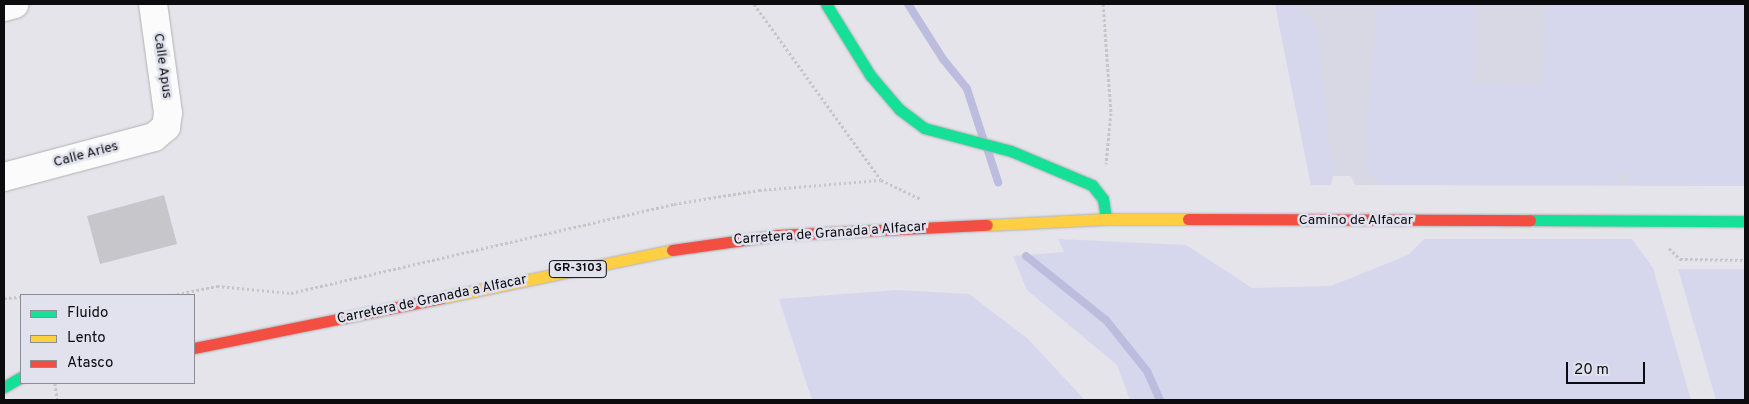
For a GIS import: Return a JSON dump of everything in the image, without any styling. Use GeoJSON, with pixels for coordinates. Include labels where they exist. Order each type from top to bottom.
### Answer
{"type":"FeatureCollection","features":[{"type":"Feature","properties":{"kind":"main road"},"geometry":{"type":"LineString","coordinates":[[826,4],[870,75],[899,109],[924,128],[948,136],[1011,151],[1092,185],[1103,199],[1106,219]]}},
{"type":"Feature","properties":{"kind":"main road","name":"Camino de Alfacar"},"geometry":{"type":"LineString","coordinates":[[968,225],[1106,219],[1745,221]]}},
{"type":"Feature","properties":{"kind":"main road","name":"Carretera de Granada a Alfacar"},"geometry":{"type":"LineString","coordinates":[[195,348],[689,247],[779,235],[968,225]]}},
{"type":"Feature","properties":{"kind":"main road"},"geometry":{"type":"LineString","coordinates":[[4,387],[20,378]]}},
{"type":"Feature","properties":{"kind":"street"},"geometry":{"type":"LineString","coordinates":[[4,7],[15,4]]}},
{"type":"Feature","properties":{"kind":"street","name":"Calle Apus"},"geometry":{"type":"LineString","coordinates":[[153,4],[168,112],[166,127]]}},
{"type":"Feature","properties":{"kind":"street","name":"Calle Aries"},"geometry":{"type":"LineString","coordinates":[[4,177],[154,137],[166,127]]}},
{"type":"Feature","properties":{"kind":"path"},"geometry":{"type":"LineString","coordinates":[[754,4],[880,180]]}},
{"type":"Feature","properties":{"kind":"path"},"geometry":{"type":"LineString","coordinates":[[1103,4],[1111,113],[1103,199]]}},
{"type":"Feature","properties":{"kind":"path"},"geometry":{"type":"LineString","coordinates":[[1668,239],[1672,254],[1680,259],[1745,260]]}},
{"type":"Feature","properties":{"kind":"path"},"geometry":{"type":"LineString","coordinates":[[4,298],[20,297]]}},
{"type":"Feature","properties":{"kind":"path"},"geometry":{"type":"LineString","coordinates":[[55,384],[57,400]]}},
{"type":"Feature","properties":{"kind":"shaded area"},"geometry":{"type":"Polygon","coordinates":[[[1275,4],[1745,4],[1745,186],[1355,185],[1351,176],[1333,176],[1331,185],[1311,185],[1275,4]]]}},
{"type":"Feature","properties":{"kind":"shaded area"},"geometry":{"type":"Polygon","coordinates":[[[1275,4],[1298,4],[1305,15],[1315,21],[1333,176],[1331,185],[1311,185],[1275,4]]]}},
{"type":"Feature","properties":{"kind":"shaded area"},"geometry":{"type":"Polygon","coordinates":[[[1377,4],[1476,4],[1474,83],[1544,84],[1546,4],[1745,4],[1745,186],[1630,185],[1630,171],[1619,172],[1618,185],[1382,185],[1365,170],[1377,4]]]}},
{"type":"Feature","properties":{"kind":"shaded area"},"geometry":{"type":"Polygon","coordinates":[[[1058,239],[1186,245],[1252,288],[1331,286],[1408,255],[1424,239],[1632,239],[1653,268],[1691,400],[1130,400],[1117,365],[1027,290],[1013,256],[1064,252],[1058,239]]]}},
{"type":"Feature","properties":{"kind":"shaded area"},"geometry":{"type":"Polygon","coordinates":[[[1678,269],[1745,269],[1745,400],[1716,400],[1678,269]]]}},
{"type":"Feature","properties":{"kind":"shaded area"},"geometry":{"type":"Polygon","coordinates":[[[897,290],[969,294],[1027,338],[1085,400],[812,400],[779,299],[897,290]]]}},
{"type":"Feature","properties":{"kind":"building"},"geometry":{"type":"Polygon","coordinates":[[[164,195],[177,244],[100,264],[87,216],[164,195]]]}},
{"type":"Feature","properties":{"kind":"waterway"},"geometry":{"type":"LineString","coordinates":[[908,4],[943,59],[967,89],[983,138]]}},
{"type":"Feature","properties":{"kind":"waterway"},"geometry":{"type":"LineString","coordinates":[[988,151],[998,182]]}},
{"type":"Feature","properties":{"kind":"waterway"},"geometry":{"type":"LineString","coordinates":[[1026,256],[1106,320],[1147,371],[1160,400]]}},
{"type":"Feature","properties":{"kind":"traffic: fast"},"geometry":{"type":"LineString","coordinates":[[826,4],[870,75],[899,109],[924,128],[1011,151],[1092,185],[1103,199],[1106,219]]}},
{"type":"Feature","properties":{"kind":"traffic: fast"},"geometry":{"type":"LineString","coordinates":[[1530,220],[1745,221]]}},
{"type":"Feature","properties":{"kind":"traffic: fast"},"geometry":{"type":"LineString","coordinates":[[4,387],[20,378]]}},
{"type":"Feature","properties":{"kind":"traffic: slow"},"geometry":{"type":"LineString","coordinates":[[987,225],[1106,219],[1188,219]]}},
{"type":"Feature","properties":{"kind":"traffic: slow"},"geometry":{"type":"LineString","coordinates":[[441,298],[672,250]]}},
{"type":"Feature","properties":{"kind":"traffic: jam"},"geometry":{"type":"LineString","coordinates":[[1188,219],[1530,220]]}},
{"type":"Feature","properties":{"kind":"traffic: jam"},"geometry":{"type":"LineString","coordinates":[[672,250],[779,235],[987,225]]}},
{"type":"Feature","properties":{"kind":"traffic: jam"},"geometry":{"type":"LineString","coordinates":[[195,348],[441,298]]}}]}
